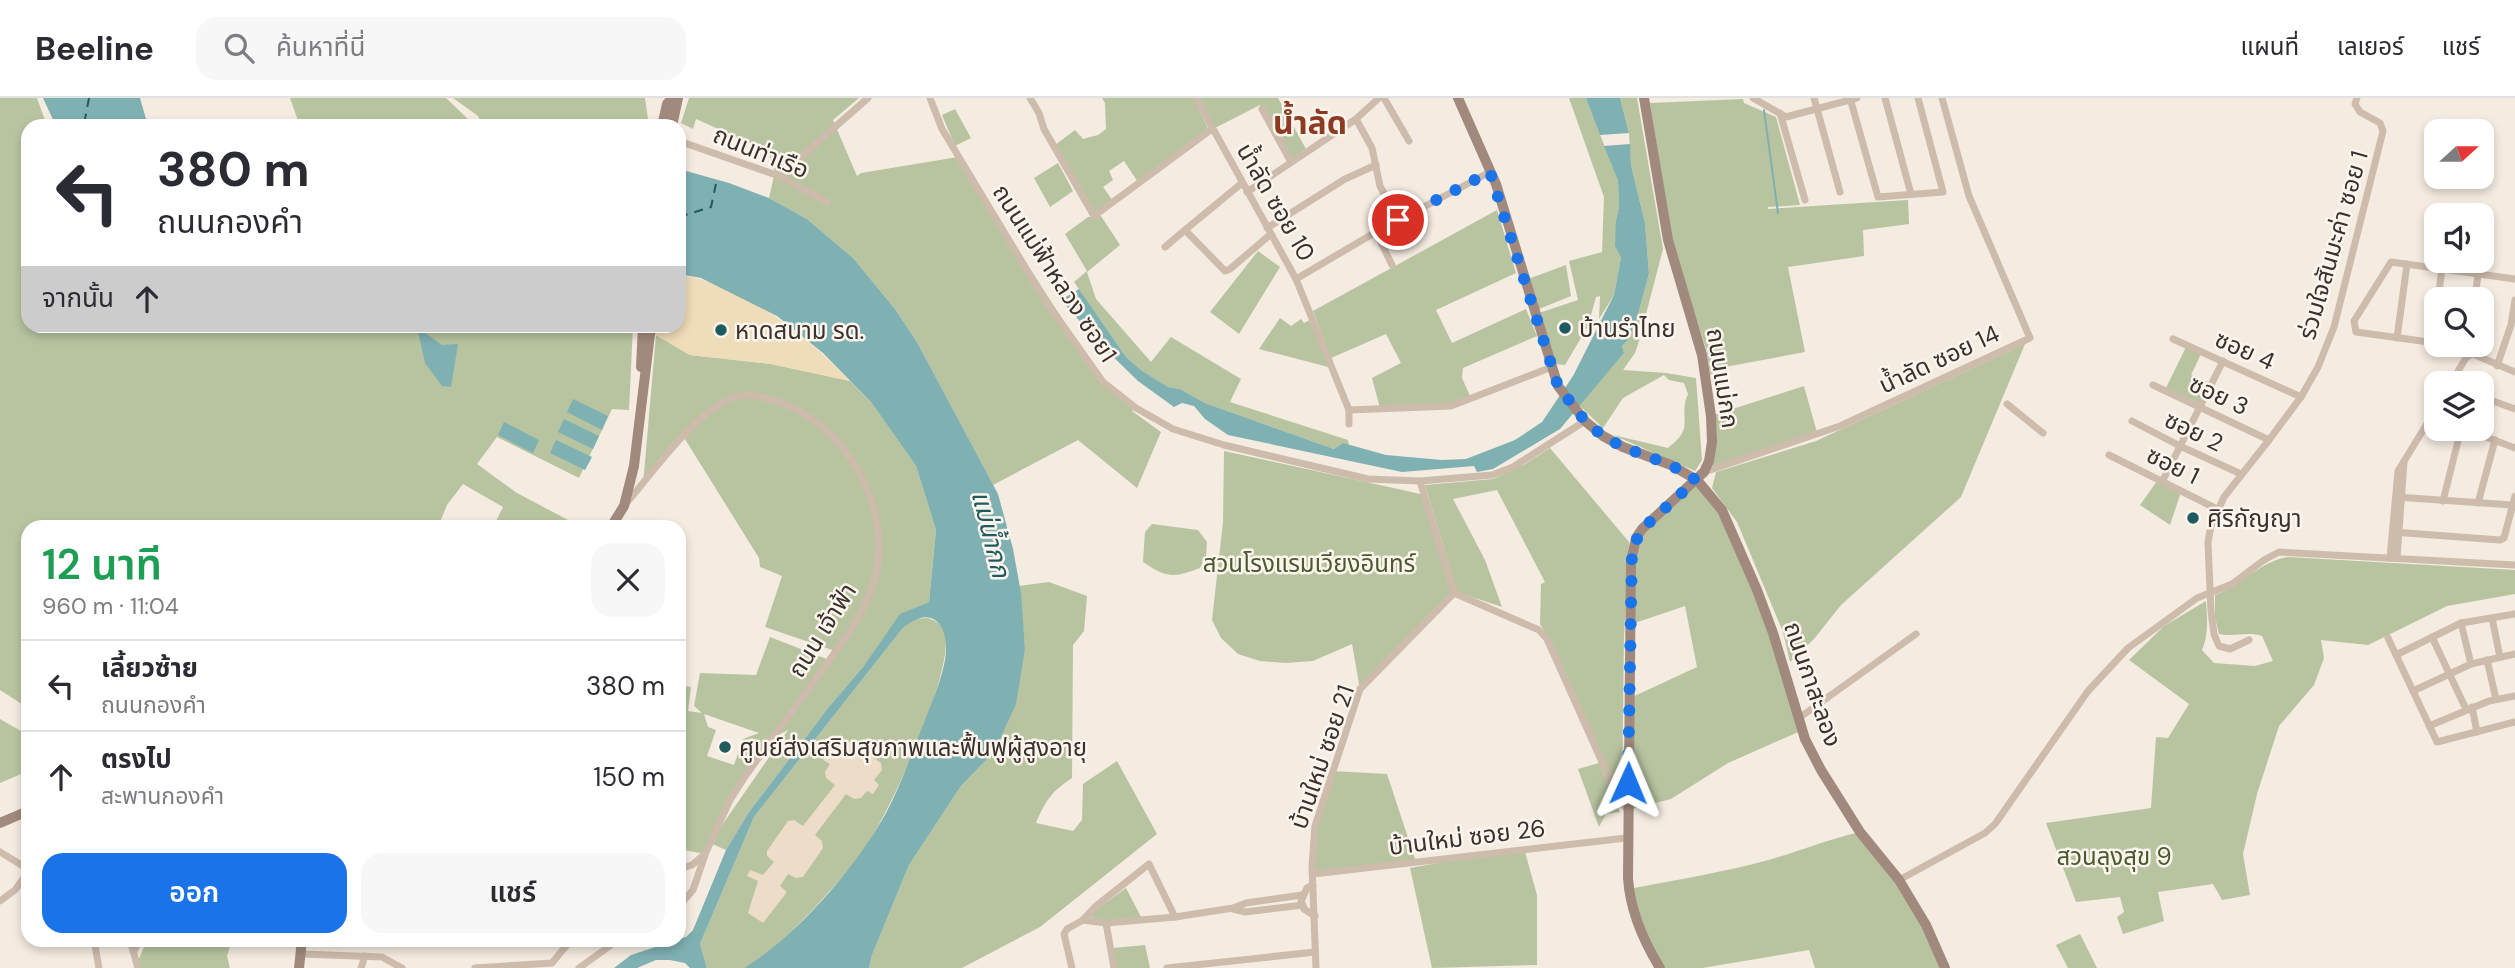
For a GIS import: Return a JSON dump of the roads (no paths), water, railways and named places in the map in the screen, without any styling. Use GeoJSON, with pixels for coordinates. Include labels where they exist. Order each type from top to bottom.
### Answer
{"type":"FeatureCollection","features":[{"type":"Feature","properties":{"kind":"street"},"geometry":{"type":"LineString","coordinates":[[661,98],[664,119]]}},
{"type":"Feature","properties":{"kind":"street"},"geometry":{"type":"LineString","coordinates":[[666,119],[671,98]]}},
{"type":"Feature","properties":{"kind":"street"},"geometry":{"type":"LineString","coordinates":[[668,119],[678,98]]}},
{"type":"Feature","properties":{"kind":"street"},"geometry":{"type":"LineString","coordinates":[[779,176],[868,98]]}},
{"type":"Feature","properties":{"kind":"street","name":"ถนนแม่ฟ้าหลวง ซอย1"},"geometry":{"type":"LineString","coordinates":[[930,98],[942,129],[1045,300],[1103,382],[1136,408],[1173,429],[1224,445],[1368,479],[1420,481],[1492,475],[1513,467],[1585,421]]}},
{"type":"Feature","properties":{"kind":"street"},"geometry":{"type":"LineString","coordinates":[[1030,98],[1040,113],[1044,129],[1094,216],[1212,129]]}},
{"type":"Feature","properties":{"kind":"street","name":"น้ำลัด ซอย 10"},"geometry":{"type":"LineString","coordinates":[[1196,98],[1296,279],[1398,220],[1490,172]]}},
{"type":"Feature","properties":{"kind":"street"},"geometry":{"type":"LineString","coordinates":[[1247,192],[1356,119],[1381,98],[1409,141]]}},
{"type":"Feature","properties":{"kind":"street"},"geometry":{"type":"LineString","coordinates":[[1349,411],[1451,406],[1552,367],[1490,172],[1458,98]]}},
{"type":"Feature","properties":{"kind":"street","name":"ถนนแม่กก"},"geometry":{"type":"LineString","coordinates":[[1644,98],[1668,240],[1702,355],[1712,429],[1712,451],[1700,476]]}},
{"type":"Feature","properties":{"kind":"street"},"geometry":{"type":"LineString","coordinates":[[1753,98],[1786,117],[1852,99],[1878,197],[1943,192],[1918,98]]}},
{"type":"Feature","properties":{"kind":"street"},"geometry":{"type":"LineString","coordinates":[[1769,98],[1770,108]]}},
{"type":"Feature","properties":{"kind":"street"},"geometry":{"type":"LineString","coordinates":[[1814,98],[1840,192]]}},
{"type":"Feature","properties":{"kind":"street"},"geometry":{"type":"LineString","coordinates":[[1885,98],[1911,194]]}},
{"type":"Feature","properties":{"kind":"street","name":"น้ำลัด ซอย 14"},"geometry":{"type":"LineString","coordinates":[[1700,476],[1818,436],[2029,338],[1969,196],[1942,98]]}},
{"type":"Feature","properties":{"kind":"street","name":"ร่วมใจสันมะค่า ซอย 1"},"geometry":{"type":"LineString","coordinates":[[2249,640],[2230,649],[2219,646],[2211,612],[2208,542],[2211,526],[2224,497],[2301,397],[2318,367],[2334,327],[2382,143],[2383,131],[2380,123],[2360,113],[2355,104],[2357,98]]}},
{"type":"Feature","properties":{"kind":"street"},"geometry":{"type":"LineString","coordinates":[[1262,109],[1292,162]]}},
{"type":"Feature","properties":{"kind":"street"},"geometry":{"type":"LineString","coordinates":[[1780,113],[1805,200]]}},
{"type":"Feature","properties":{"kind":"street"},"geometry":{"type":"LineString","coordinates":[[1356,119],[1372,148],[1380,186],[1398,220]]}},
{"type":"Feature","properties":{"kind":"street","name":"ถนนท่าเรือ"},"geometry":{"type":"LineString","coordinates":[[686,143],[779,176],[827,202]]}},
{"type":"Feature","properties":{"kind":"street"},"geometry":{"type":"LineString","coordinates":[[1185,230],[1225,271],[1269,231],[1345,178],[1376,165]]}},
{"type":"Feature","properties":{"kind":"street"},"geometry":{"type":"LineString","coordinates":[[1165,247],[1242,183]]}},
{"type":"Feature","properties":{"kind":"street"},"geometry":{"type":"LineString","coordinates":[[1376,233],[1392,265]]}},
{"type":"Feature","properties":{"kind":"street"},"geometry":{"type":"LineString","coordinates":[[2424,266],[2391,262],[2354,321],[2356,332],[2424,342]]}},
{"type":"Feature","properties":{"kind":"street"},"geometry":{"type":"LineString","coordinates":[[2397,338],[2407,264]]}},
{"type":"Feature","properties":{"kind":"street"},"geometry":{"type":"LineString","coordinates":[[2471,273],[2515,279]]}},
{"type":"Feature","properties":{"kind":"street"},"geometry":{"type":"LineString","coordinates":[[2476,287],[2478,274]]}},
{"type":"Feature","properties":{"kind":"street"},"geometry":{"type":"LineString","coordinates":[[1296,279],[1349,411],[1349,424]]}},
{"type":"Feature","properties":{"kind":"street"},"geometry":{"type":"LineString","coordinates":[[2497,366],[2511,325],[2515,300]]}},
{"type":"Feature","properties":{"kind":"street"},"geometry":{"type":"LineString","coordinates":[[615,520],[624,506],[634,466],[641,403],[644,333]]}},
{"type":"Feature","properties":{"kind":"street"},"geometry":{"type":"LineString","coordinates":[[645,347],[649,333]]}},
{"type":"Feature","properties":{"kind":"street","name":"ซอย 4"},"geometry":{"type":"LineString","coordinates":[[2173,339],[2301,397]]}},
{"type":"Feature","properties":{"kind":"street"},"geometry":{"type":"LineString","coordinates":[[2475,357],[2515,372]]}},
{"type":"Feature","properties":{"kind":"street"},"geometry":{"type":"LineString","coordinates":[[2163,480],[2222,361]]}},
{"type":"Feature","properties":{"kind":"street","name":"ถนนกาสะลอง"},"geometry":{"type":"LineString","coordinates":[[1552,367],[1558,386],[1585,421],[1603,436],[1623,447],[1700,476],[1731,525],[1769,622],[1805,739],[1860,832],[1899,880],[1926,925],[1945,968]]}},
{"type":"Feature","properties":{"kind":"street","name":"ซอย 3"},"geometry":{"type":"LineString","coordinates":[[2153,386],[2269,440]]}},
{"type":"Feature","properties":{"kind":"street","name":"ถนน เจ้าฟ้า"},"geometry":{"type":"LineString","coordinates":[[624,506],[699,421],[734,398],[756,395],[789,405],[825,428],[851,456],[867,489],[877,529],[877,565],[870,595],[851,629],[730,800],[705,854],[693,890],[686,898]]}},
{"type":"Feature","properties":{"kind":"street"},"geometry":{"type":"LineString","coordinates":[[2494,401],[2515,409]]}},
{"type":"Feature","properties":{"kind":"street"},"geometry":{"type":"LineString","coordinates":[[2007,404],[2043,433]]}},
{"type":"Feature","properties":{"kind":"street","name":"ซอย 2"},"geometry":{"type":"LineString","coordinates":[[2132,421],[2241,474]]}},
{"type":"Feature","properties":{"kind":"street"},"geometry":{"type":"LineString","coordinates":[[2394,558],[2398,498],[2404,462],[2424,431]]}},
{"type":"Feature","properties":{"kind":"street"},"geometry":{"type":"LineString","coordinates":[[2478,503],[2495,440],[2515,448]]}},
{"type":"Feature","properties":{"kind":"street"},"geometry":{"type":"LineString","coordinates":[[2443,501],[2460,441]]}},
{"type":"Feature","properties":{"kind":"street","name":"ซอย 1"},"geometry":{"type":"LineString","coordinates":[[2109,455],[2219,510]]}},
{"type":"Feature","properties":{"kind":"street"},"geometry":{"type":"LineString","coordinates":[[1660,968],[1635,912],[1629,889],[1626,838],[1632,549],[1642,529],[1700,476]]}},
{"type":"Feature","properties":{"kind":"street"},"geometry":{"type":"LineString","coordinates":[[1420,481],[1454,593],[1539,630],[1546,639],[1619,800],[1628,810]]}},
{"type":"Feature","properties":{"kind":"street"},"geometry":{"type":"LineString","coordinates":[[2396,532],[2500,540],[2504,538],[2515,496]]}},
{"type":"Feature","properties":{"kind":"street"},"geometry":{"type":"LineString","coordinates":[[2398,498],[2512,505]]}},
{"type":"Feature","properties":{"kind":"street"},"geometry":{"type":"LineString","coordinates":[[1899,880],[1985,833],[1995,824],[2088,691],[2128,648],[2187,605],[2232,584],[2279,552],[2515,565]]}},
{"type":"Feature","properties":{"kind":"street","name":"บ้านใหม่ ซอย 21"},"geometry":{"type":"LineString","coordinates":[[1316,968],[1313,885],[1315,826],[1360,689],[1454,593]]}},
{"type":"Feature","properties":{"kind":"street"},"geometry":{"type":"LineString","coordinates":[[2396,655],[2461,624],[2515,614]]}},
{"type":"Feature","properties":{"kind":"street"},"geometry":{"type":"LineString","coordinates":[[2491,618],[2500,657]]}},
{"type":"Feature","properties":{"kind":"street"},"geometry":{"type":"LineString","coordinates":[[2461,624],[2471,664]]}},
{"type":"Feature","properties":{"kind":"street"},"geometry":{"type":"LineString","coordinates":[[1799,718],[1916,634]]}},
{"type":"Feature","properties":{"kind":"street"},"geometry":{"type":"LineString","coordinates":[[2432,637],[2448,674],[2469,708],[2477,732]]}},
{"type":"Feature","properties":{"kind":"street"},"geometry":{"type":"LineString","coordinates":[[2388,638],[2437,742],[2515,722]]}},
{"type":"Feature","properties":{"kind":"street"},"geometry":{"type":"LineString","coordinates":[[2413,691],[2471,664],[2515,654]]}},
{"type":"Feature","properties":{"kind":"street"},"geometry":{"type":"LineString","coordinates":[[2487,660],[2496,699]]}},
{"type":"Feature","properties":{"kind":"street"},"geometry":{"type":"LineString","coordinates":[[2429,726],[2469,708],[2515,696]]}},
{"type":"Feature","properties":{"kind":"street"},"geometry":{"type":"LineString","coordinates":[[0,823],[21,814]]}},
{"type":"Feature","properties":{"kind":"street","name":"บ้านใหม่ ซอย 26"},"geometry":{"type":"LineString","coordinates":[[1313,874],[1626,838]]}},
{"type":"Feature","properties":{"kind":"street"},"geometry":{"type":"LineString","coordinates":[[0,852],[21,866]]}},
{"type":"Feature","properties":{"kind":"street"},"geometry":{"type":"LineString","coordinates":[[686,867],[692,866],[705,854]]}},
{"type":"Feature","properties":{"kind":"street"},"geometry":{"type":"LineString","coordinates":[[1072,968],[1064,934],[1067,929],[1083,920],[1096,906],[1149,864],[1175,917]]}},
{"type":"Feature","properties":{"kind":"street"},"geometry":{"type":"LineString","coordinates":[[0,901],[15,890],[21,881]]}},
{"type":"Feature","properties":{"kind":"street"},"geometry":{"type":"LineString","coordinates":[[1313,885],[1307,888],[1303,895],[1303,905],[1309,914],[1315,916]]}},
{"type":"Feature","properties":{"kind":"street"},"geometry":{"type":"LineString","coordinates":[[1083,920],[1106,923],[1175,917],[1303,895]]}},
{"type":"Feature","properties":{"kind":"street"},"geometry":{"type":"LineString","coordinates":[[1233,908],[1245,912],[1303,905]]}},
{"type":"Feature","properties":{"kind":"street"},"geometry":{"type":"LineString","coordinates":[[1106,923],[1114,968]]}},
{"type":"Feature","properties":{"kind":"street"},"geometry":{"type":"LineString","coordinates":[[95,947],[99,968]]}},
{"type":"Feature","properties":{"kind":"street"},"geometry":{"type":"LineString","coordinates":[[299,968],[302,947]]}},
{"type":"Feature","properties":{"kind":"street"},"geometry":{"type":"LineString","coordinates":[[475,968],[552,963],[565,947]]}},
{"type":"Feature","properties":{"kind":"street"},"geometry":{"type":"LineString","coordinates":[[579,968],[608,947]]}},
{"type":"Feature","properties":{"kind":"street"},"geometry":{"type":"LineString","coordinates":[[135,949],[138,968]]}},
{"type":"Feature","properties":{"kind":"street"},"geometry":{"type":"LineString","coordinates":[[1167,968],[1315,952]]}},
{"type":"Feature","properties":{"kind":"street"},"geometry":{"type":"LineString","coordinates":[[301,954],[382,957],[402,968]]}},
{"type":"Feature","properties":{"kind":"street"},"geometry":{"type":"LineString","coordinates":[[361,968],[365,956]]}},
{"type":"Feature","properties":{"kind":"water"},"geometry":{"type":"Polygon","coordinates":[[[43,98],[140,98],[146,119],[53,119],[43,98]]]}},
{"type":"Feature","properties":{"kind":"water"},"geometry":{"type":"Polygon","coordinates":[[[1586,98],[1620,98],[1629,133],[1600,135],[1586,98]]]}},
{"type":"Feature","properties":{"kind":"water"},"geometry":{"type":"Polygon","coordinates":[[[1630,144],[1631,165],[1645,223],[1649,274],[1637,318],[1628,340],[1622,346],[1624,353],[1560,429],[1493,469],[1477,472],[1474,466],[1402,472],[1228,435],[1205,419],[1194,406],[1182,403],[1174,407],[1138,381],[1061,300],[1079,289],[1126,357],[1168,387],[1180,389],[1205,403],[1334,449],[1343,443],[1386,455],[1442,460],[1466,459],[1515,440],[1542,422],[1573,376],[1614,295],[1621,257],[1615,246],[1619,207],[1618,181],[1604,146],[1630,144]]]}},
{"type":"Feature","properties":{"kind":"water","name":"แม่น้ำกก"},"geometry":{"type":"Polygon","coordinates":[[[686,171],[769,198],[807,219],[853,258],[895,309],[917,342],[998,494],[1013,549],[1021,593],[1025,649],[1016,704],[994,752],[961,786],[909,865],[869,968],[744,968],[784,939],[804,920],[859,855],[886,813],[936,693],[945,660],[942,628],[935,620],[926,617],[909,623],[902,629],[754,817],[700,944],[707,968],[690,968],[685,963],[656,960],[637,968],[614,968],[631,955],[655,947],[686,947],[686,937],[693,930],[726,850],[749,812],[828,708],[863,667],[900,614],[929,602],[936,530],[916,466],[871,402],[823,353],[777,316],[701,278],[686,275],[686,171]]]}},
{"type":"Feature","properties":{"kind":"water"},"geometry":{"type":"Polygon","coordinates":[[[418,333],[425,333],[442,345],[458,344],[451,387],[442,386],[425,363],[418,333]]]}},
{"type":"Feature","properties":{"kind":"water"},"geometry":{"type":"Polygon","coordinates":[[[573,399],[608,416],[602,430],[567,412],[573,399]]]}},
{"type":"Feature","properties":{"kind":"water"},"geometry":{"type":"Polygon","coordinates":[[[564,419],[599,436],[593,449],[558,432],[564,419]]]}},
{"type":"Feature","properties":{"kind":"water"},"geometry":{"type":"Polygon","coordinates":[[[504,422],[539,440],[533,453],[498,435],[504,422]]]}},
{"type":"Feature","properties":{"kind":"water"},"geometry":{"type":"Polygon","coordinates":[[[556,440],[592,457],[585,470],[550,453],[556,440]]]}},
{"type":"Feature","properties":{"kind":"waterway"},"geometry":{"type":"LineString","coordinates":[[1764,110],[1778,213]]}},
{"type":"Feature","properties":{"kind":"place","name":"บ้านรำไทย"},"geometry":{"type":"Point","coordinates":[1565,328]}},
{"type":"Feature","properties":{"kind":"place","name":"หาดสนาม รด."},"geometry":{"type":"Point","coordinates":[721,330]}},
{"type":"Feature","properties":{"kind":"place","name":"ศิริกัญญา"},"geometry":{"type":"Point","coordinates":[2193,518]}},
{"type":"Feature","properties":{"kind":"place","name":"ศูนย์ส่งเสริมสุขภาพและฟื้นฟูผู้สูงอายุ"},"geometry":{"type":"Point","coordinates":[725,747]}},
{"type":"Feature","properties":{"kind":"district","name":"น้ำลัด"},"geometry":{"type":"Point","coordinates":[1310,123]}},
{"type":"Feature","properties":{"kind":"park label","name":"สวนโรงแรมเวียงอินทร์"},"geometry":{"type":"Point","coordinates":[1309,563]}},
{"type":"Feature","properties":{"kind":"park label","name":"สวนลุงสุข 9"},"geometry":{"type":"Point","coordinates":[2114,856]}}]}
